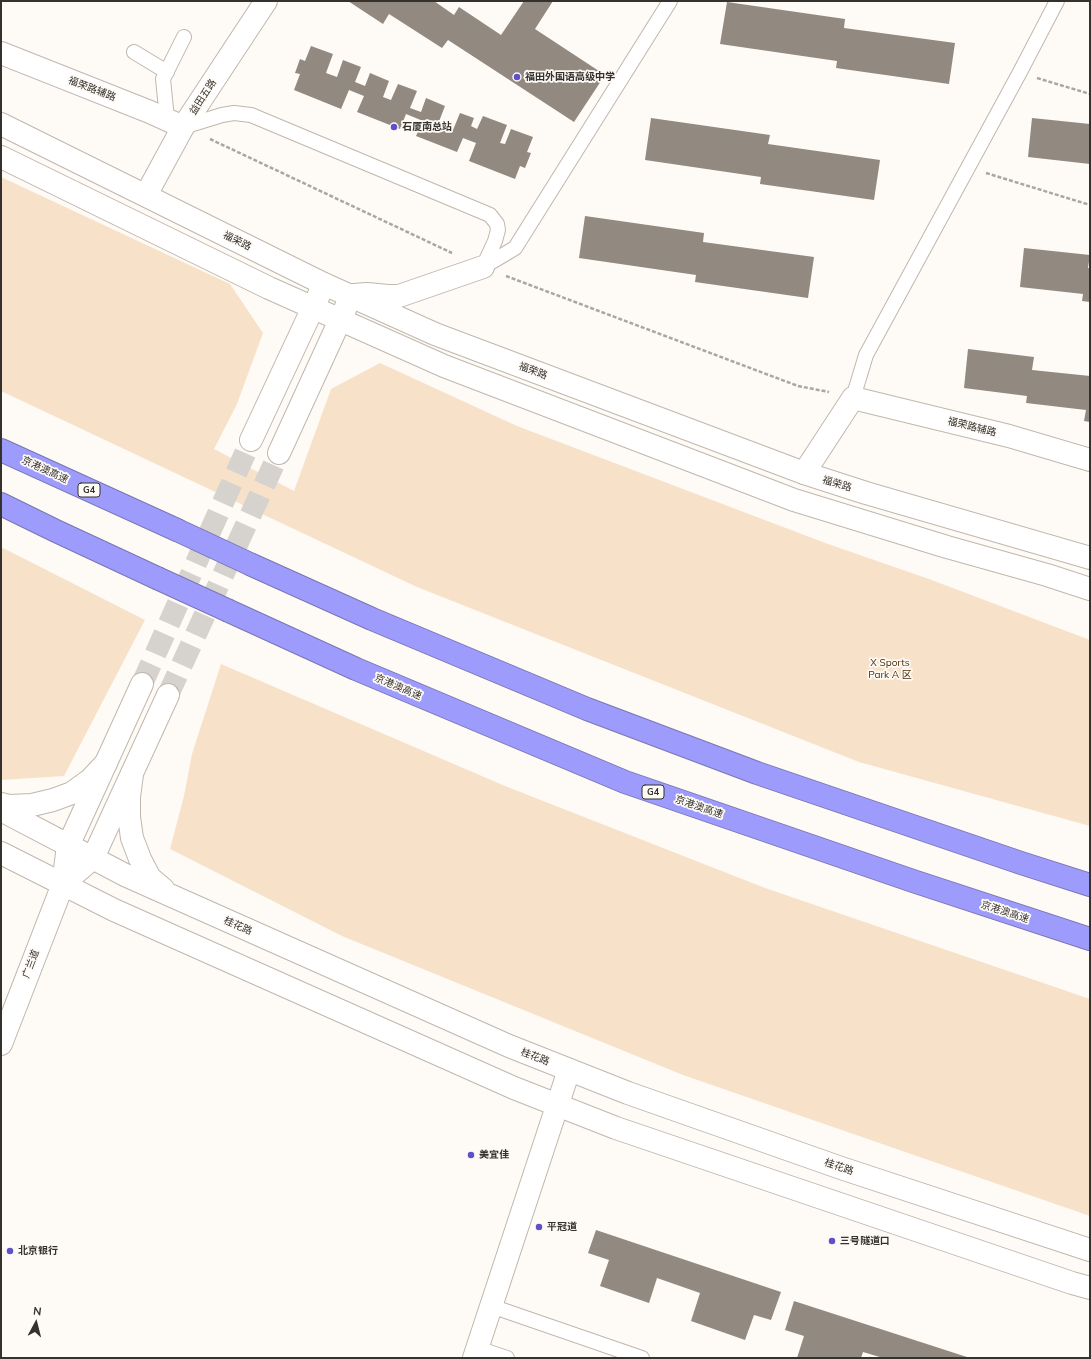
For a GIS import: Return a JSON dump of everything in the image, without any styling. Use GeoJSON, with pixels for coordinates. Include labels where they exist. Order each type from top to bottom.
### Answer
{"type":"FeatureCollection","features":[{"type":"Feature","properties":{"kind":"highway","name":"京港澳高速"},"geometry":{"type":"LineString","coordinates":[[1,450],[372,619],[587,709],[757,773],[1090,885]]}},
{"type":"Feature","properties":{"kind":"highway","name":"京港澳高速"},"geometry":{"type":"LineString","coordinates":[[1,504],[157,578],[356,669],[625,782],[906,879],[1090,939]]}},
{"type":"Feature","properties":{"kind":"main road","name":"益田五路"},"geometry":{"type":"LineString","coordinates":[[146,195],[175,123],[266,1]]}},
{"type":"Feature","properties":{"kind":"main road","name":"福荣路辅路"},"geometry":{"type":"LineString","coordinates":[[1,53],[175,123]]}},
{"type":"Feature","properties":{"kind":"main road","name":"福荣路"},"geometry":{"type":"LineString","coordinates":[[1,124],[324,284],[435,334],[804,473],[866,493],[1090,558]]}},
{"type":"Feature","properties":{"kind":"main road"},"geometry":{"type":"LineString","coordinates":[[1,157],[262,285],[444,366],[794,500],[1090,589]]}},
{"type":"Feature","properties":{"kind":"main road"},"geometry":{"type":"LineString","coordinates":[[279,453],[351,296],[354,294],[367,294],[399,296],[483,267]]}},
{"type":"Feature","properties":{"kind":"main road"},"geometry":{"type":"LineString","coordinates":[[251,440],[324,284]]}},
{"type":"Feature","properties":{"kind":"main road","name":"福荣路辅路"},"geometry":{"type":"LineString","coordinates":[[853,398],[1009,436],[1090,460]]}},
{"type":"Feature","properties":{"kind":"main road"},"geometry":{"type":"LineString","coordinates":[[804,473],[853,398]]}},
{"type":"Feature","properties":{"kind":"main road"},"geometry":{"type":"LineString","coordinates":[[63,884],[68,846],[142,684]]}},
{"type":"Feature","properties":{"kind":"main road"},"geometry":{"type":"LineString","coordinates":[[63,884],[93,858],[168,694]]}},
{"type":"Feature","properties":{"kind":"main road"},"geometry":{"type":"LineString","coordinates":[[1,804],[9,806],[32,805],[53,800],[72,793],[90,780],[106,763]]}},
{"type":"Feature","properties":{"kind":"main road"},"geometry":{"type":"LineString","coordinates":[[132,774],[129,797],[129,817],[132,838],[140,859],[150,878],[168,894]]}},
{"type":"Feature","properties":{"kind":"main road","name":"桂花路"},"geometry":{"type":"LineString","coordinates":[[1,810],[127,876],[509,1046],[628,1093],[841,1168],[1090,1250]]}},
{"type":"Feature","properties":{"kind":"main road"},"geometry":{"type":"LineString","coordinates":[[1,853],[136,920],[496,1080],[558,1105],[616,1128],[1072,1284],[1090,1288]]}},
{"type":"Feature","properties":{"kind":"main road","name":"广兰道"},"geometry":{"type":"LineString","coordinates":[[1,1044],[63,884]]}},
{"type":"Feature","properties":{"kind":"main road"},"geometry":{"type":"LineString","coordinates":[[475,1353],[570,1070]]}},
{"type":"Feature","properties":{"kind":"lane"},"geometry":{"type":"LineString","coordinates":[[483,267],[515,248],[670,1]]}},
{"type":"Feature","properties":{"kind":"lane"},"geometry":{"type":"LineString","coordinates":[[853,398],[866,355],[1057,1]]}},
{"type":"Feature","properties":{"kind":"lane"},"geometry":{"type":"LineString","coordinates":[[184,37],[163,80],[175,123],[234,113],[250,115],[490,215],[497,224],[498,230],[496,241],[483,267]]}},
{"type":"Feature","properties":{"kind":"lane"},"geometry":{"type":"LineString","coordinates":[[134,52],[167,72]]}},
{"type":"Feature","properties":{"kind":"lane"},"geometry":{"type":"LineString","coordinates":[[491,1306],[642,1358]]}},
{"type":"Feature","properties":{"kind":"lane"},"geometry":{"type":"LineString","coordinates":[[475,1353],[507,1358]]}},
{"type":"Feature","properties":{"kind":"path"},"geometry":{"type":"LineString","coordinates":[[1020,72],[1090,94]]}},
{"type":"Feature","properties":{"kind":"path"},"geometry":{"type":"LineString","coordinates":[[968,167],[1090,206]]}},
{"type":"Feature","properties":{"kind":"green space","name":"X Sports Park A 区"},"geometry":{"type":"Polygon","coordinates":[[[1,177],[230,284],[263,333],[237,404],[214,449],[294,491],[331,389],[380,363],[517,426],[828,544],[929,579],[1090,640],[1090,826],[859,762],[417,587],[1,391],[1,177]]]}},
{"type":"Feature","properties":{"kind":"green space"},"geometry":{"type":"Polygon","coordinates":[[[1,547],[145,620],[64,776],[1,780],[1,547]]]}},
{"type":"Feature","properties":{"kind":"green space"},"geometry":{"type":"Polygon","coordinates":[[[221,664],[505,786],[765,888],[1090,999],[1090,1216],[683,1075],[342,936],[170,849],[184,796],[192,754],[221,664]]]}},
{"type":"Feature","properties":{"kind":"building"},"geometry":{"type":"Polygon","coordinates":[[[348,1],[434,1],[454,15],[459,7],[501,35],[524,1],[553,1],[535,29],[605,75],[574,122],[448,40],[442,48],[389,14],[383,24],[348,1]]]}},
{"type":"Feature","properties":{"kind":"building"},"geometry":{"type":"Polygon","coordinates":[[[727,2],[845,19],[844,28],[955,43],[949,84],[836,68],[837,61],[720,44],[727,2]]]}},
{"type":"Feature","properties":{"kind":"building"},"geometry":{"type":"Polygon","coordinates":[[[311,46],[333,54],[326,73],[337,77],[343,60],[361,67],[355,82],[365,86],[370,73],[389,81],[383,97],[391,100],[398,84],[417,91],[410,108],[421,112],[426,98],[445,106],[438,124],[453,130],[460,113],[474,118],[471,126],[477,129],[483,116],[507,125],[500,143],[505,144],[511,129],[533,137],[527,152],[531,153],[525,168],[520,166],[515,179],[469,161],[476,143],[463,138],[457,152],[416,136],[423,121],[406,114],[400,129],[357,112],[364,96],[349,90],[341,109],[294,90],[300,74],[295,73],[300,59],[305,61],[311,46]]]}},
{"type":"Feature","properties":{"kind":"building"},"geometry":{"type":"Polygon","coordinates":[[[651,118],[770,135],[768,144],[880,160],[874,200],[760,184],[761,177],[645,160],[651,118]]]}},
{"type":"Feature","properties":{"kind":"building"},"geometry":{"type":"Polygon","coordinates":[[[1032,118],[1090,124],[1090,164],[1028,157],[1032,118]]]}},
{"type":"Feature","properties":{"kind":"building"},"geometry":{"type":"Polygon","coordinates":[[[585,216],[704,233],[703,242],[814,257],[808,298],[695,282],[696,275],[579,258],[585,216]]]}},
{"type":"Feature","properties":{"kind":"building"},"geometry":{"type":"Polygon","coordinates":[[[1024,248],[1090,255],[1088,268],[1090,268],[1090,302],[1082,301],[1083,294],[1020,287],[1024,248]]]}},
{"type":"Feature","properties":{"kind":"building"},"geometry":{"type":"Polygon","coordinates":[[[968,349],[1034,357],[1032,370],[1090,376],[1090,422],[1084,421],[1086,410],[1026,403],[1027,396],[964,388],[968,349]]]}},
{"type":"Feature","properties":{"kind":"building"},"geometry":{"type":"Polygon","coordinates":[[[596,1230],[781,1292],[771,1320],[754,1315],[745,1340],[691,1321],[700,1293],[657,1278],[649,1303],[600,1286],[609,1260],[588,1253],[596,1230]]]}},
{"type":"Feature","properties":{"kind":"building"},"geometry":{"type":"Polygon","coordinates":[[[794,1301],[970,1358],[883,1358],[863,1352],[861,1358],[797,1358],[804,1336],[785,1330],[794,1301]]]}},
{"type":"Feature","properties":{"kind":"tunnel"},"geometry":{"type":"LineString","coordinates":[[142,684],[251,440]]}},
{"type":"Feature","properties":{"kind":"tunnel"},"geometry":{"type":"LineString","coordinates":[[168,695],[279,453]]}},
{"type":"Feature","properties":{"kind":"place","name":"福田外国语高级中学"},"geometry":{"type":"Point","coordinates":[517,77]}},
{"type":"Feature","properties":{"kind":"place","name":"石厦南总站"},"geometry":{"type":"Point","coordinates":[394,127]}},
{"type":"Feature","properties":{"kind":"place","name":"美宜佳"},"geometry":{"type":"Point","coordinates":[471,1155]}},
{"type":"Feature","properties":{"kind":"place","name":"平冠道"},"geometry":{"type":"Point","coordinates":[539,1227]}},
{"type":"Feature","properties":{"kind":"place","name":"三号隧道口"},"geometry":{"type":"Point","coordinates":[832,1241]}},
{"type":"Feature","properties":{"kind":"place","name":"北京银行"},"geometry":{"type":"Point","coordinates":[10,1251]}}]}
